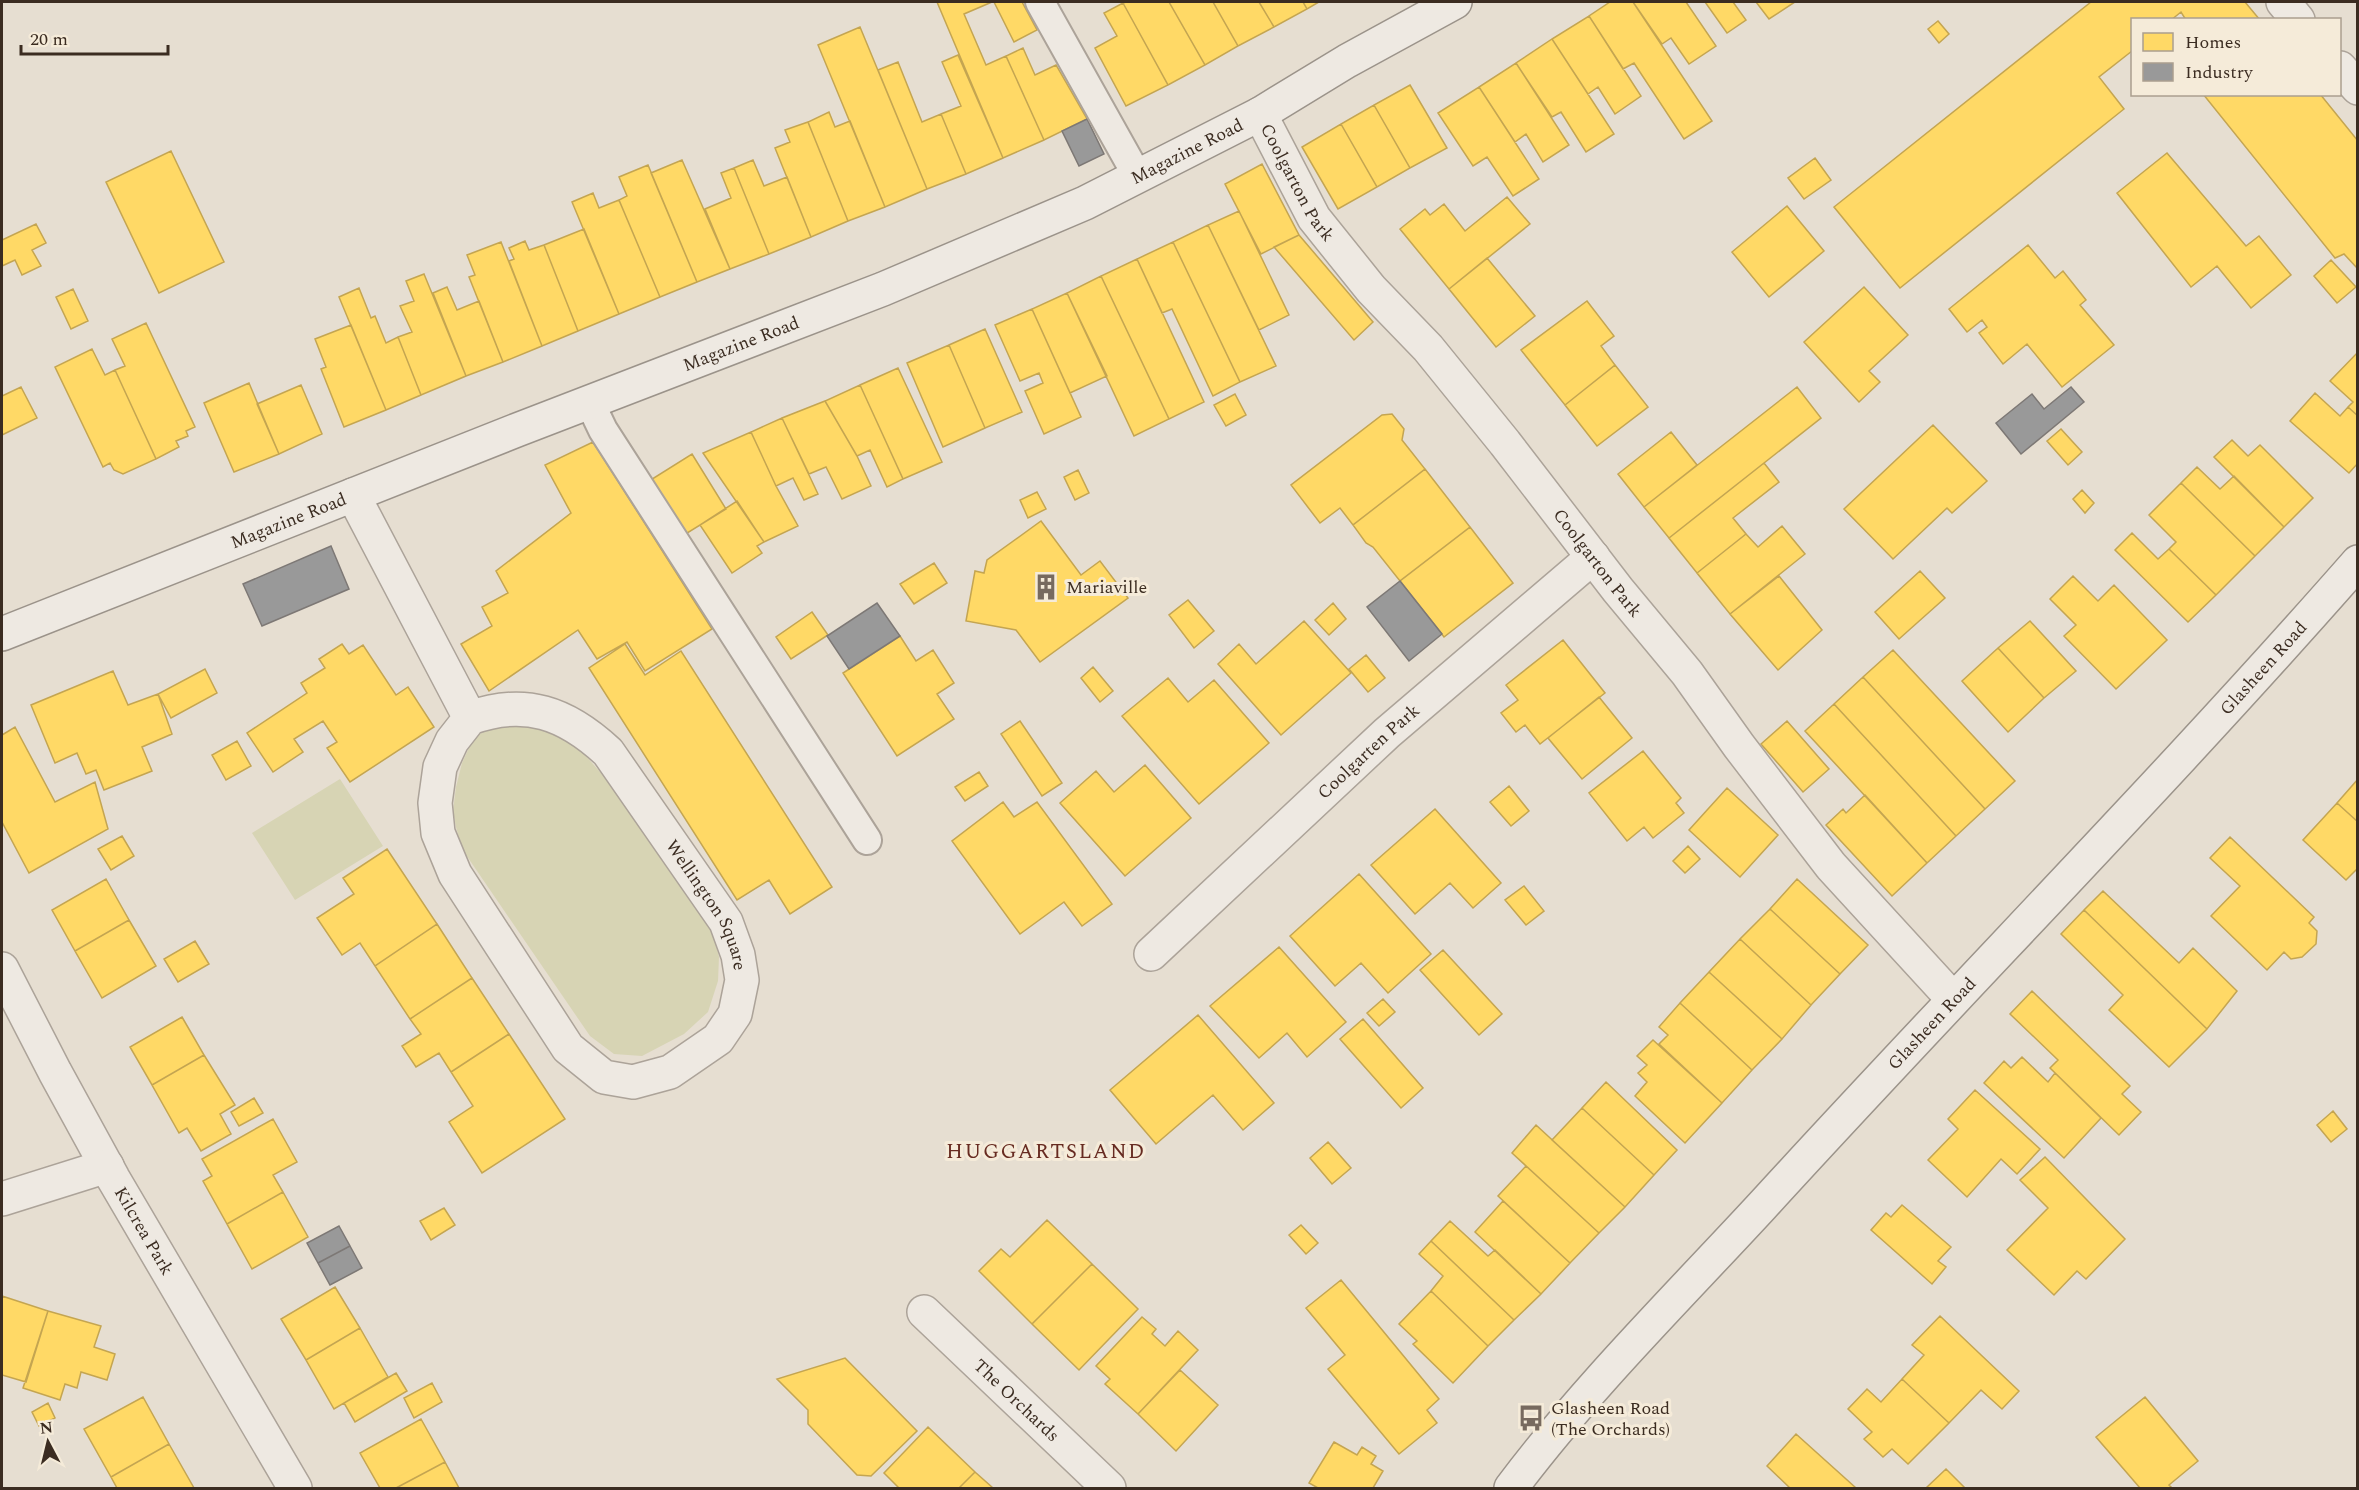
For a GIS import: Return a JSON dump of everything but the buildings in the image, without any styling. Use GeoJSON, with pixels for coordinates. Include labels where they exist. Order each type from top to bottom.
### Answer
{"type":"FeatureCollection","features":[{"type":"Feature","properties":{"kind":"street","name":"Magazine Road"},"geometry":{"type":"LineString","coordinates":[[2,634],[883,289],[1085,203],[1260,114],[1347,61],[1455,2]]}},
{"type":"Feature","properties":{"kind":"street"},"geometry":{"type":"LineString","coordinates":[[2283,2],[2296,18]]}},
{"type":"Feature","properties":{"kind":"street"},"geometry":{"type":"LineString","coordinates":[[2341,69],[2358,88]]}},
{"type":"Feature","properties":{"kind":"street","name":"Coolgarton Park"},"geometry":{"type":"LineString","coordinates":[[1260,114],[1314,218],[1371,289],[1428,348],[1618,590],[1687,673],[1739,747],[1831,866],[1953,999]]}},
{"type":"Feature","properties":{"kind":"street"},"geometry":{"type":"LineString","coordinates":[[353,495],[470,718]]}},
{"type":"Feature","properties":{"kind":"street","name":"Coolgarten Park"},"geometry":{"type":"LineString","coordinates":[[1151,954],[1387,733],[1593,557]]}},
{"type":"Feature","properties":{"kind":"street","name":"Glasheen Road"},"geometry":{"type":"LineString","coordinates":[[1511,1488],[1545,1444],[1606,1373],[1953,999],[2152,789],[2358,562]]}},
{"type":"Feature","properties":{"kind":"street","name":"Wellington Square"},"geometry":{"type":"LineString","coordinates":[[515,709],[550,713],[588,734],[608,752],[726,922],[738,955],[742,980],[735,1014],[718,1039],[670,1072],[633,1082],[604,1077],[568,1048],[546,1018],[455,874],[438,833],[435,803],[440,767],[452,741],[470,718],[491,710],[515,709]]}},
{"type":"Feature","properties":{"kind":"street","name":"Kilcrea Park"},"geometry":{"type":"LineString","coordinates":[[2,969],[107,1166],[295,1488]]}},
{"type":"Feature","properties":{"kind":"street"},"geometry":{"type":"LineString","coordinates":[[2,1199],[107,1166]]}},
{"type":"Feature","properties":{"kind":"street","name":"The Orchards"},"geometry":{"type":"LineString","coordinates":[[924,1312],[1109,1488]]}},
{"type":"Feature","properties":{"kind":"lane"},"geometry":{"type":"LineString","coordinates":[[1040,2],[1138,177]]}},
{"type":"Feature","properties":{"kind":"lane"},"geometry":{"type":"LineString","coordinates":[[590,403],[603,430],[867,840]]}},
{"type":"Feature","properties":{"kind":"shaded area"},"geometry":{"type":"Polygon","coordinates":[[[509,723],[552,729],[578,747],[615,789],[650,836],[714,936],[719,957],[718,981],[708,1012],[684,1034],[642,1056],[614,1054],[590,1036],[462,849],[453,811],[462,763],[473,739],[490,727],[509,723]]]}},
{"type":"Feature","properties":{"kind":"shaded area"},"geometry":{"type":"Polygon","coordinates":[[[340,779],[383,846],[295,900],[252,833],[340,779]]]}},
{"type":"Feature","properties":{"kind":"place","name":"Mariaville"},"geometry":{"type":"Point","coordinates":[1046,587]}},
{"type":"Feature","properties":{"kind":"place","name":"Glasheen Road (The Orchards)"},"geometry":{"type":"Point","coordinates":[1531,1418]}},
{"type":"Feature","properties":{"kind":"district","name":"HUGGARTSLAND"},"geometry":{"type":"Point","coordinates":[1046,1151]}}]}
